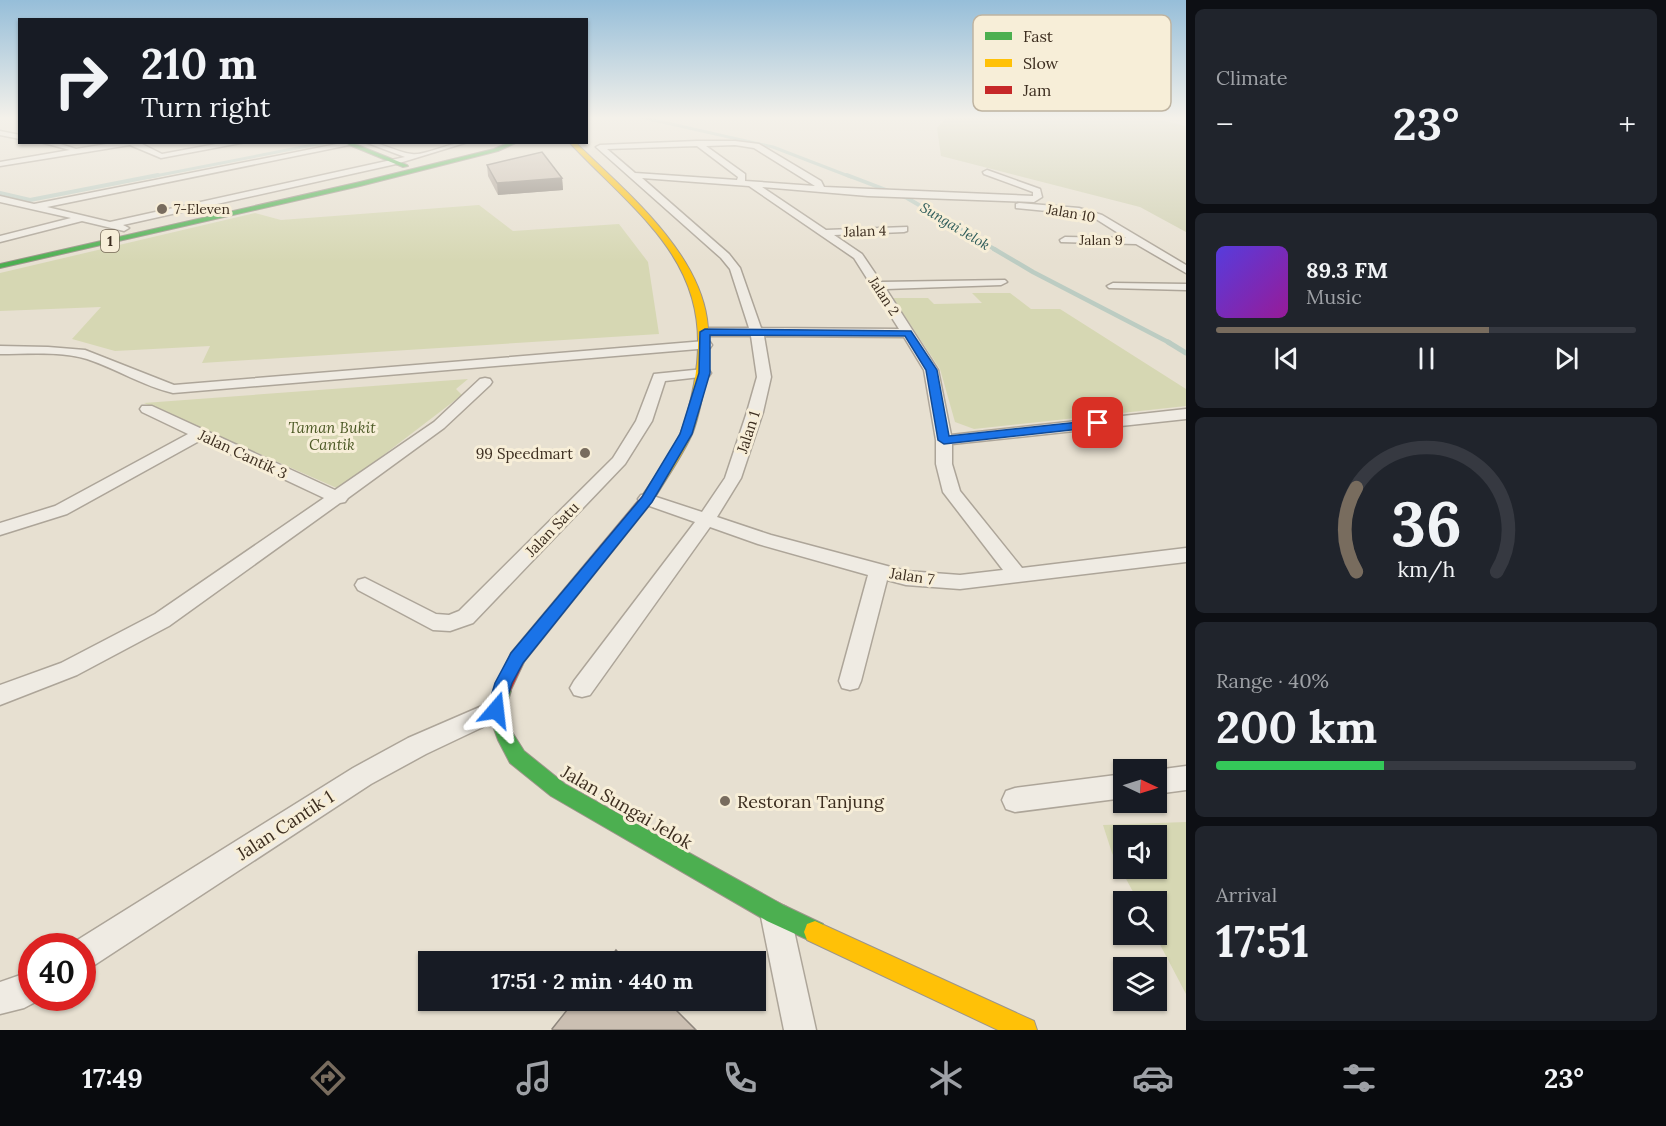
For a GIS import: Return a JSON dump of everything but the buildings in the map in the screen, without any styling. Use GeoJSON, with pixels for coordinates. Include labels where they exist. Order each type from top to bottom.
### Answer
{"type":"FeatureCollection","features":[{"type":"Feature","properties":{"kind":"main road","name":"1"},"geometry":{"type":"LineString","coordinates":[[0,260],[393,165]]}},
{"type":"Feature","properties":{"kind":"main road"},"geometry":{"type":"LineString","coordinates":[[360,184],[403,171],[406,165]]}},
{"type":"Feature","properties":{"kind":"main road","name":"1"},"geometry":{"type":"LineString","coordinates":[[0,266],[437,165]]}},
{"type":"Feature","properties":{"kind":"main road"},"geometry":{"type":"LineString","coordinates":[[496,710],[504,683],[517,658],[647,499],[686,434],[704,373],[705,338],[698,295],[681,260],[657,227],[593,165]]}},
{"type":"Feature","properties":{"kind":"main road","name":"Jalan Sungai Jelok"},"geometry":{"type":"LineString","coordinates":[[496,710],[504,735],[517,757],[558,790],[775,913],[1025,1030]]}},
{"type":"Feature","properties":{"kind":"street"},"geometry":{"type":"LineString","coordinates":[[34,207],[239,165]]}},
{"type":"Feature","properties":{"kind":"street"},"geometry":{"type":"LineString","coordinates":[[113,224],[391,165]]}},
{"type":"Feature","properties":{"kind":"street","name":"Jalan 1"},"geometry":{"type":"LineString","coordinates":[[582,688],[705,521],[733,478],[764,377],[761,346],[735,268],[725,256],[636,175],[621,165]]}},
{"type":"Feature","properties":{"kind":"street"},"geometry":{"type":"LineString","coordinates":[[727,165],[742,176],[746,184]]}},
{"type":"Feature","properties":{"kind":"street"},"geometry":{"type":"LineString","coordinates":[[788,165],[818,183],[821,189]]}},
{"type":"Feature","properties":{"kind":"street"},"geometry":{"type":"LineString","coordinates":[[605,177],[636,175],[868,193],[1018,198],[1038,196],[1037,191],[987,172]]}},
{"type":"Feature","properties":{"kind":"street","name":"Jalan 2"},"geometry":{"type":"LineString","coordinates":[[746,184],[858,256],[932,370],[944,440],[944,464],[952,492],[1018,576]]}},
{"type":"Feature","properties":{"kind":"street"},"geometry":{"type":"LineString","coordinates":[[0,200],[113,224],[129,230]]}},
{"type":"Feature","properties":{"kind":"street","name":"Jalan 10"},"geometry":{"type":"LineString","coordinates":[[978,202],[1079,211],[1099,217],[1186,270]]}},
{"type":"Feature","properties":{"kind":"street"},"geometry":{"type":"LineString","coordinates":[[0,239],[84,218]]}},
{"type":"Feature","properties":{"kind":"street","name":"Jalan 4"},"geometry":{"type":"LineString","coordinates":[[825,233],[904,230]]}},
{"type":"Feature","properties":{"kind":"street","name":"Jalan 9"},"geometry":{"type":"LineString","coordinates":[[1065,240],[1137,241]]}},
{"type":"Feature","properties":{"kind":"street"},"geometry":{"type":"LineString","coordinates":[[878,286],[1001,282]]}},
{"type":"Feature","properties":{"kind":"street"},"geometry":{"type":"LineString","coordinates":[[1113,286],[1186,287]]}},
{"type":"Feature","properties":{"kind":"street"},"geometry":{"type":"LineString","coordinates":[[0,350],[36,350],[92,356],[149,383],[173,389],[756,332],[908,333]]}},
{"type":"Feature","properties":{"kind":"street","name":"Jalan Satu"},"geometry":{"type":"LineString","coordinates":[[365,585],[433,622],[450,623],[466,617],[619,462],[644,422],[659,377],[704,373]]}},
{"type":"Feature","properties":{"kind":"street"},"geometry":{"type":"LineString","coordinates":[[0,695],[69,669],[162,620],[339,498],[439,425],[485,382]]}},
{"type":"Feature","properties":{"kind":"street","name":"Jalan Cantik 3"},"geometry":{"type":"LineString","coordinates":[[147,409],[339,498]]}},
{"type":"Feature","properties":{"kind":"street"},"geometry":{"type":"LineString","coordinates":[[944,440],[1186,414]]}},
{"type":"Feature","properties":{"kind":"street"},"geometry":{"type":"LineString","coordinates":[[0,529],[61,510],[200,434]]}},
{"type":"Feature","properties":{"kind":"street","name":"Jalan 7"},"geometry":{"type":"LineString","coordinates":[[647,499],[705,521],[906,578],[960,582],[1186,555]]}},
{"type":"Feature","properties":{"kind":"street"},"geometry":{"type":"LineString","coordinates":[[850,681],[879,571]]}},
{"type":"Feature","properties":{"kind":"street","name":"Jalan Cantik 1"},"geometry":{"type":"LineString","coordinates":[[96,946],[363,776],[417,746],[496,710]]}},
{"type":"Feature","properties":{"kind":"street"},"geometry":{"type":"LineString","coordinates":[[1167,781],[1186,778]]}},
{"type":"Feature","properties":{"kind":"street"},"geometry":{"type":"LineString","coordinates":[[1015,800],[1113,787]]}},
{"type":"Feature","properties":{"kind":"street"},"geometry":{"type":"LineString","coordinates":[[775,913],[800,1030]]}},
{"type":"Feature","properties":{"kind":"street"},"geometry":{"type":"LineString","coordinates":[[0,998],[18,994]]}},
{"type":"Feature","properties":{"kind":"green space"},"geometry":{"type":"Polygon","coordinates":[[[976,165],[1186,165],[1186,232],[1140,207],[976,165]]]}},
{"type":"Feature","properties":{"kind":"green space"},"geometry":{"type":"Polygon","coordinates":[[[479,205],[513,231],[619,224],[648,262],[659,334],[202,363],[210,346],[115,351],[72,339],[101,307],[0,311],[0,273],[255,213],[281,220],[479,205]]]}},
{"type":"Feature","properties":{"kind":"green space"},"geometry":{"type":"Polygon","coordinates":[[[972,293],[1010,293],[1031,309],[1060,309],[1186,389],[1186,406],[974,429],[955,422],[940,369],[893,298],[928,298],[934,304],[982,303],[972,293]]]}},
{"type":"Feature","properties":{"kind":"green space","name":"Taman Bukit Cantik"},"geometry":{"type":"Polygon","coordinates":[[[468,379],[456,389],[462,395],[339,489],[144,403],[468,379]]]}},
{"type":"Feature","properties":{"kind":"green space"},"geometry":{"type":"Polygon","coordinates":[[[1186,822],[1186,994],[1160,945],[1167,945],[1167,891],[1133,891],[1126,879],[1167,879],[1167,825],[1113,825],[1113,855],[1103,825],[1186,822]]]}},
{"type":"Feature","properties":{"kind":"waterway"},"geometry":{"type":"LineString","coordinates":[[150,177],[211,165]]}},
{"type":"Feature","properties":{"kind":"waterway","name":"Sungai Jelok"},"geometry":{"type":"LineString","coordinates":[[820,165],[851,177]]}},
{"type":"Feature","properties":{"kind":"waterway"},"geometry":{"type":"LineString","coordinates":[[0,193],[30,200],[158,175]]}},
{"type":"Feature","properties":{"kind":"waterway","name":"Sungai Jelok"},"geometry":{"type":"LineString","coordinates":[[847,175],[907,198],[996,250]]}},
{"type":"Feature","properties":{"kind":"waterway","name":"Sungai Jelok"},"geometry":{"type":"LineString","coordinates":[[994,249],[1033,272],[1170,343]]}},
{"type":"Feature","properties":{"kind":"waterway","name":"Sungai Jelok"},"geometry":{"type":"LineString","coordinates":[[1168,342],[1186,353]]}},
{"type":"Feature","properties":{"kind":"traffic: fast"},"geometry":{"type":"LineString","coordinates":[[0,266],[436,165]]}},
{"type":"Feature","properties":{"kind":"traffic: fast"},"geometry":{"type":"LineString","coordinates":[[502,691],[496,710],[504,734],[517,757],[558,790],[775,913],[815,932]]}},
{"type":"Feature","properties":{"kind":"traffic: slow"},"geometry":{"type":"LineString","coordinates":[[595,165],[653,224],[675,252],[692,283],[702,317],[705,354],[687,431],[647,499]]}},
{"type":"Feature","properties":{"kind":"traffic: slow"},"geometry":{"type":"LineString","coordinates":[[815,932],[1025,1030]]}},
{"type":"Feature","properties":{"kind":"traffic: jam"},"geometry":{"type":"LineString","coordinates":[[502,691],[517,658],[647,499]]}},
{"type":"Feature","properties":{"kind":"place","name":"7-Eleven"},"geometry":{"type":"Point","coordinates":[162,209]}},
{"type":"Feature","properties":{"kind":"place","name":"99 Speedmart"},"geometry":{"type":"Point","coordinates":[585,453]}},
{"type":"Feature","properties":{"kind":"place","name":"Restoran Tanjung"},"geometry":{"type":"Point","coordinates":[725,801]}},
{"type":"Feature","properties":{"kind":"route"},"geometry":{"type":"LineString","coordinates":[[496,710],[504,683],[517,658],[647,499],[686,434],[704,373],[705,332],[908,333],[932,370],[944,440],[1098,423]]}}]}
